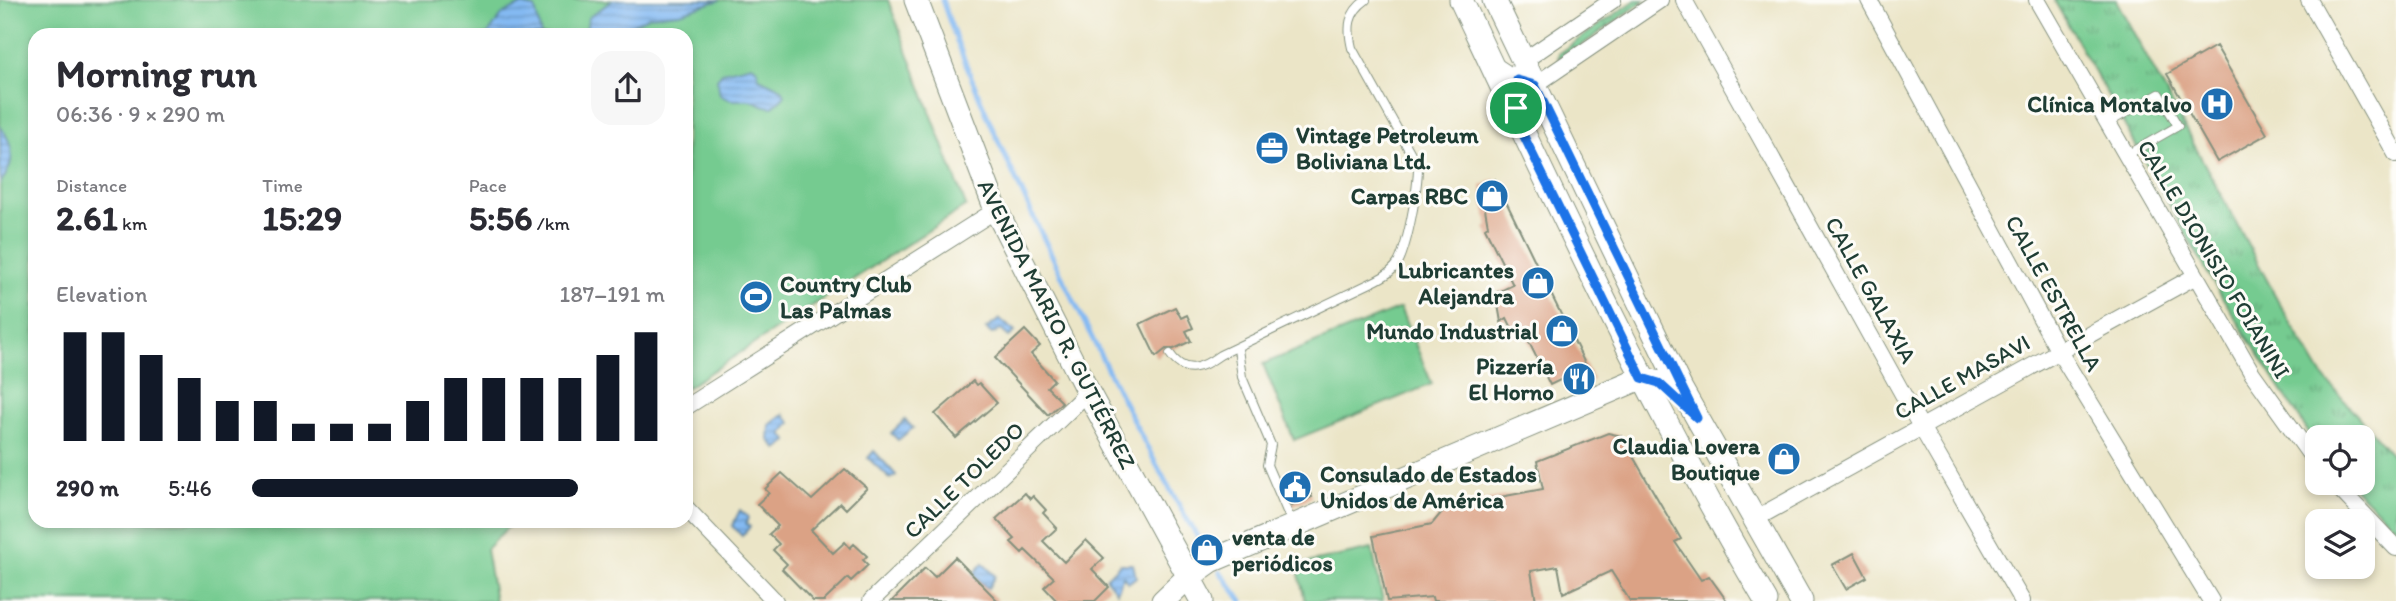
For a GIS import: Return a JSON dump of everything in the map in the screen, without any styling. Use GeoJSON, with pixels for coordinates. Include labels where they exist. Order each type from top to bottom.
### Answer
{"type":"FeatureCollection","features":[{"type":"Feature","properties":{"kind":"main road","name":"AVENIDA MARIO R. GUTIÉRREZ"},"geometry":{"type":"LineString","coordinates":[[916,0],[996,210],[1088,392],[1193,573],[1202,601]]}},
{"type":"Feature","properties":{"kind":"main road"},"geometry":{"type":"LineString","coordinates":[[1461,0],[1517,122],[1642,378],[1766,601]]}},
{"type":"Feature","properties":{"kind":"main road"},"geometry":{"type":"LineString","coordinates":[[1494,0],[1525,76],[1635,297],[1697,418],[1801,601]]}},
{"type":"Feature","properties":{"kind":"main road"},"geometry":{"type":"LineString","coordinates":[[1635,297],[1646,360],[1642,378]]}},
{"type":"Feature","properties":{"kind":"main road"},"geometry":{"type":"LineString","coordinates":[[1163,601],[1193,573],[1222,556],[1642,378],[1659,383],[1697,418]]}},
{"type":"Feature","properties":{"kind":"main road"},"geometry":{"type":"LineString","coordinates":[[1742,561],[1776,601]]}},
{"type":"Feature","properties":{"kind":"street"},"geometry":{"type":"LineString","coordinates":[[1517,122],[1525,76],[1613,0]]}},
{"type":"Feature","properties":{"kind":"street"},"geometry":{"type":"LineString","coordinates":[[1486,54],[1495,66],[1525,76],[1660,0]]}},
{"type":"Feature","properties":{"kind":"street","name":"CALLE GALAXIA"},"geometry":{"type":"LineString","coordinates":[[1684,0],[1920,425],[2022,601]]}},
{"type":"Feature","properties":{"kind":"street","name":"CALLE ESTRELLA"},"geometry":{"type":"LineString","coordinates":[[1869,0],[2058,350],[2211,601]]}},
{"type":"Feature","properties":{"kind":"street","name":"CALLE DIONISIO FOIANINI"},"geometry":{"type":"LineString","coordinates":[[2037,0],[2194,277],[2252,373],[2305,447]]}},
{"type":"Feature","properties":{"kind":"street"},"geometry":{"type":"LineString","coordinates":[[2309,0],[2396,154]]}},
{"type":"Feature","properties":{"kind":"street"},"geometry":{"type":"LineString","coordinates":[[693,403],[996,210]]}},
{"type":"Feature","properties":{"kind":"street","name":"CALLE MASAVI"},"geometry":{"type":"LineString","coordinates":[[1753,520],[1920,425],[2194,277]]}},
{"type":"Feature","properties":{"kind":"street","name":"CALLE TOLEDO"},"geometry":{"type":"LineString","coordinates":[[872,601],[1088,392]]}},
{"type":"Feature","properties":{"kind":"street"},"geometry":{"type":"LineString","coordinates":[[2345,495],[2396,548]]}},
{"type":"Feature","properties":{"kind":"street"},"geometry":{"type":"LineString","coordinates":[[693,515],[775,601]]}},
{"type":"Feature","properties":{"kind":"lane"},"geometry":{"type":"LineString","coordinates":[[1170,354],[1177,364],[1191,369],[1238,349],[1377,280],[1389,273],[1398,262],[1418,185],[1418,166],[1352,48],[1347,28],[1355,8],[1366,0]]}},
{"type":"Feature","properties":{"kind":"lane"},"geometry":{"type":"LineString","coordinates":[[2108,123],[2159,94],[2178,126],[2127,155]]}},
{"type":"Feature","properties":{"kind":"lane"},"geometry":{"type":"LineString","coordinates":[[1238,349],[1242,377],[1271,445],[1267,465],[1294,526]]}},
{"type":"Feature","properties":{"kind":"green space","name":"Country Club Las Palmas"},"geometry":{"type":"Polygon","coordinates":[[[0,0],[888,0],[966,206],[693,383],[693,28],[28,28],[28,528],[507,528],[486,549],[495,601],[0,601],[0,0]]]}},
{"type":"Feature","properties":{"kind":"green space"},"geometry":{"type":"Polygon","coordinates":[[[1636,0],[1645,0],[1565,57],[1558,58],[1559,53],[1636,0]]]}},
{"type":"Feature","properties":{"kind":"green space"},"geometry":{"type":"Polygon","coordinates":[[[2054,0],[2116,0],[2281,306],[2321,374],[2365,425],[2305,425],[2305,427],[2214,284],[2054,0]]]}},
{"type":"Feature","properties":{"kind":"green space"},"geometry":{"type":"Polygon","coordinates":[[[1400,308],[1432,384],[1294,440],[1263,364],[1400,308]]]}},
{"type":"Feature","properties":{"kind":"green space"},"geometry":{"type":"Polygon","coordinates":[[[2375,436],[2396,460],[2396,528],[2362,495],[2375,495],[2375,436]]]}},
{"type":"Feature","properties":{"kind":"green space"},"geometry":{"type":"Polygon","coordinates":[[[1372,549],[1383,601],[1305,601],[1297,565],[1372,549]]]}},
{"type":"Feature","properties":{"kind":"water"},"geometry":{"type":"Polygon","coordinates":[[[613,0],[720,0],[680,13],[649,16],[626,28],[587,28],[588,18],[613,0]]]}},
{"type":"Feature","properties":{"kind":"water"},"geometry":{"type":"Polygon","coordinates":[[[521,5],[535,8],[539,28],[492,28],[503,14],[521,5]]]}},
{"type":"Feature","properties":{"kind":"water"},"geometry":{"type":"Polygon","coordinates":[[[752,65],[757,69],[759,78],[782,89],[785,95],[773,107],[749,100],[731,100],[720,95],[717,79],[723,72],[752,65]]]}},
{"type":"Feature","properties":{"kind":"water"},"geometry":{"type":"Polygon","coordinates":[[[0,126],[9,140],[12,154],[9,169],[0,183],[0,126]]]}},
{"type":"Feature","properties":{"kind":"water"},"geometry":{"type":"Polygon","coordinates":[[[1000,319],[1015,332],[1009,337],[1001,330],[992,334],[986,329],[1000,319]]]}},
{"type":"Feature","properties":{"kind":"water"},"geometry":{"type":"Polygon","coordinates":[[[784,414],[791,423],[782,434],[788,441],[777,449],[769,440],[770,425],[784,414]]]}},
{"type":"Feature","properties":{"kind":"water"},"geometry":{"type":"Polygon","coordinates":[[[905,420],[913,428],[898,440],[891,433],[905,420]]]}},
{"type":"Feature","properties":{"kind":"water"},"geometry":{"type":"Polygon","coordinates":[[[874,451],[896,475],[890,479],[868,458],[874,451]]]}},
{"type":"Feature","properties":{"kind":"water"},"geometry":{"type":"Polygon","coordinates":[[[740,510],[748,517],[746,524],[750,527],[742,536],[732,526],[740,510]]]}},
{"type":"Feature","properties":{"kind":"water"},"geometry":{"type":"Polygon","coordinates":[[[983,563],[995,576],[988,588],[974,573],[983,563]]]}},
{"type":"Feature","properties":{"kind":"water"},"geometry":{"type":"Polygon","coordinates":[[[1120,564],[1133,564],[1136,577],[1128,583],[1123,576],[1117,592],[1106,578],[1120,564]]]}},
{"type":"Feature","properties":{"kind":"building","name":"Clínica Montalvo"},"geometry":{"type":"Polygon","coordinates":[[[2216,46],[2267,134],[2217,162],[2167,74],[2216,46]]]}},
{"type":"Feature","properties":{"kind":"building"},"geometry":{"type":"Polygon","coordinates":[[[1495,179],[1593,380],[1570,391],[1564,378],[1550,385],[1525,334],[1517,338],[1507,318],[1501,322],[1496,293],[1513,285],[1485,228],[1488,226],[1481,186],[1495,179]]]}},
{"type":"Feature","properties":{"kind":"building"},"geometry":{"type":"Polygon","coordinates":[[[1175,307],[1181,318],[1187,315],[1193,328],[1186,331],[1191,341],[1174,349],[1166,349],[1156,357],[1140,324],[1175,307]]]}},
{"type":"Feature","properties":{"kind":"building"},"geometry":{"type":"Polygon","coordinates":[[[1025,330],[1040,346],[1031,354],[1054,380],[1047,387],[1062,402],[1048,415],[995,358],[1025,330]]]}},
{"type":"Feature","properties":{"kind":"building"},"geometry":{"type":"Polygon","coordinates":[[[973,381],[976,385],[979,383],[997,403],[956,438],[935,414],[973,381]]]}},
{"type":"Feature","properties":{"kind":"building"},"geometry":{"type":"Polygon","coordinates":[[[1608,433],[1621,436],[1681,539],[1675,542],[1701,580],[1709,576],[1727,601],[1630,601],[1611,571],[1563,593],[1558,566],[1531,571],[1536,601],[1433,601],[1432,597],[1387,601],[1373,536],[1432,524],[1446,507],[1543,489],[1537,461],[1608,433]]]}},
{"type":"Feature","properties":{"kind":"building"},"geometry":{"type":"Polygon","coordinates":[[[845,469],[867,488],[846,509],[840,503],[811,530],[833,553],[845,542],[850,548],[854,544],[867,556],[863,560],[868,565],[851,581],[848,578],[824,601],[813,601],[782,569],[787,564],[773,550],[779,544],[769,534],[778,526],[757,504],[769,493],[765,489],[782,473],[812,500],[845,469]]]}},
{"type":"Feature","properties":{"kind":"building"},"geometry":{"type":"Polygon","coordinates":[[[1301,473],[1312,497],[1292,506],[1281,481],[1301,473]]]}},
{"type":"Feature","properties":{"kind":"building"},"geometry":{"type":"Polygon","coordinates":[[[1025,493],[1030,499],[1033,496],[1046,510],[1043,513],[1057,528],[1043,541],[1064,562],[1086,540],[1104,558],[1092,569],[1109,587],[1095,601],[1057,601],[1044,587],[1054,578],[1025,550],[1022,553],[1011,542],[1015,539],[996,519],[1025,493]]]}},
{"type":"Feature","properties":{"kind":"building"},"geometry":{"type":"Polygon","coordinates":[[[1854,553],[1867,577],[1846,589],[1832,565],[1854,553]]]}},
{"type":"Feature","properties":{"kind":"building"},"geometry":{"type":"Polygon","coordinates":[[[955,557],[998,601],[892,601],[925,568],[935,577],[955,557]]]}},
{"type":"Feature","properties":{"kind":"waterway"},"geometry":{"type":"LineString","coordinates":[[942,0],[987,115],[1038,227],[1136,427],[1205,549]]}},
{"type":"Feature","properties":{"kind":"waterway"},"geometry":{"type":"LineString","coordinates":[[1220,572],[1242,601]]}},
{"type":"Feature","properties":{"kind":"place","name":"Clínica Montalvo"},"geometry":{"type":"Point","coordinates":[2217,104]}},
{"type":"Feature","properties":{"kind":"place","name":"Vintage Petroleum Boliviana Ltd."},"geometry":{"type":"Point","coordinates":[1272,148]}},
{"type":"Feature","properties":{"kind":"place","name":"Carpas RBC"},"geometry":{"type":"Point","coordinates":[1492,196]}},
{"type":"Feature","properties":{"kind":"place","name":"Lubricantes Alejandra"},"geometry":{"type":"Point","coordinates":[1538,283]}},
{"type":"Feature","properties":{"kind":"place","name":"Country Club Las Palmas"},"geometry":{"type":"Point","coordinates":[756,297]}},
{"type":"Feature","properties":{"kind":"place","name":"Mundo Industrial"},"geometry":{"type":"Point","coordinates":[1562,331]}},
{"type":"Feature","properties":{"kind":"place","name":"Pizzería El Horno"},"geometry":{"type":"Point","coordinates":[1579,379]}},
{"type":"Feature","properties":{"kind":"place","name":"Claudia Lovera Boutique"},"geometry":{"type":"Point","coordinates":[1784,459]}},
{"type":"Feature","properties":{"kind":"place","name":"Consulado de Estados Unidos de América"},"geometry":{"type":"Point","coordinates":[1295,487]}},
{"type":"Feature","properties":{"kind":"place","name":"venta de periódicos"},"geometry":{"type":"Point","coordinates":[1207,550]}},
{"type":"Feature","properties":{"kind":"route"},"geometry":{"type":"LineString","coordinates":[[1517,80],[1535,85],[1697,418],[1659,383],[1642,378],[1564,224],[1517,122],[1516,108],[1517,80]]}}]}
